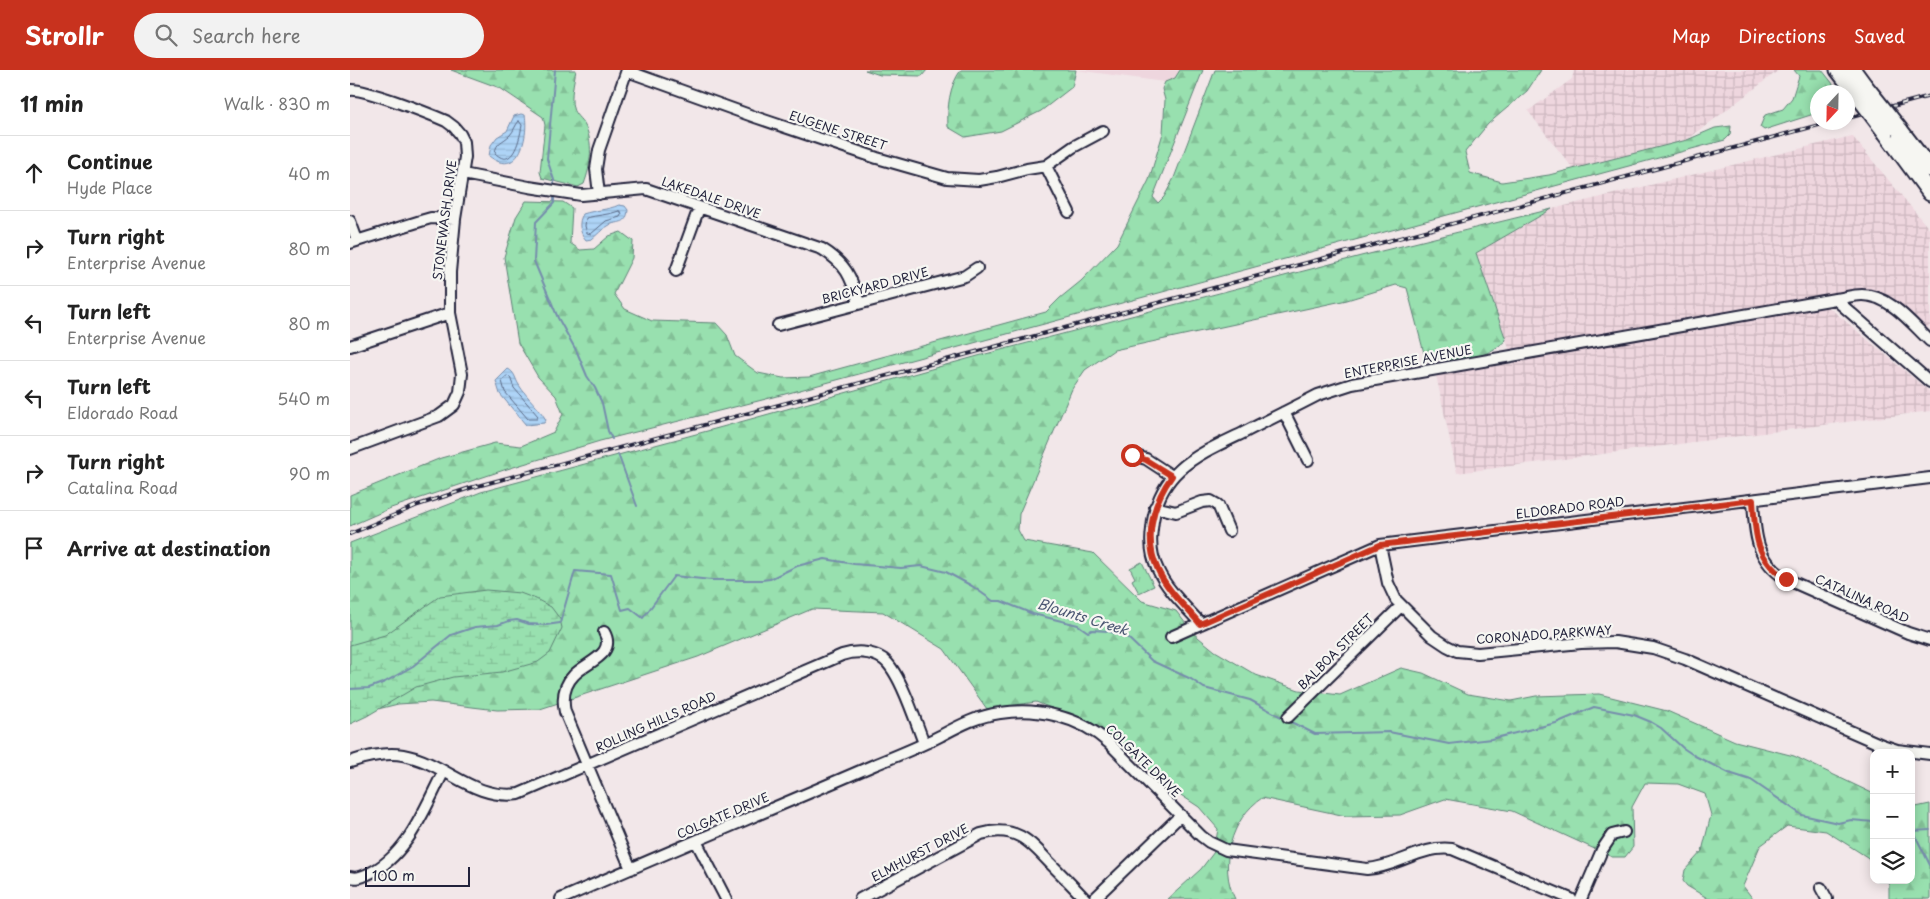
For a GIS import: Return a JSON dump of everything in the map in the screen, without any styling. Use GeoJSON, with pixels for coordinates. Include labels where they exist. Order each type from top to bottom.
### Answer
{"type":"FeatureCollection","features":[{"type":"Feature","properties":{"kind":"highway"},"geometry":{"type":"LineString","coordinates":[[1838,70],[1858,87],[1893,132],[1930,170]]}},
{"type":"Feature","properties":{"kind":"highway"},"geometry":{"type":"LineString","coordinates":[[1853,70],[1858,87]]}},
{"type":"Feature","properties":{"kind":"highway"},"geometry":{"type":"LineString","coordinates":[[1893,132],[1930,193]]}},
{"type":"Feature","properties":{"kind":"street","name":"EUGENE STREET"},"geometry":{"type":"LineString","coordinates":[[627,70],[755,117],[931,175],[979,180],[996,178],[1027,169],[1046,166]]}},
{"type":"Feature","properties":{"kind":"street"},"geometry":{"type":"LineString","coordinates":[[599,194],[596,169],[599,150],[627,70]]}},
{"type":"Feature","properties":{"kind":"street","name":"STONEWASH DRIVE"},"geometry":{"type":"LineString","coordinates":[[350,90],[446,121],[454,126],[464,142],[465,157],[455,219],[450,272],[450,313],[462,374],[460,392],[454,405],[439,416],[350,449]]}},
{"type":"Feature","properties":{"kind":"street"},"geometry":{"type":"LineString","coordinates":[[1069,212],[1046,166],[1073,147],[1103,131]]}},
{"type":"Feature","properties":{"kind":"street","name":"LAKEDALE DRIVE"},"geometry":{"type":"LineString","coordinates":[[463,174],[575,194],[599,194],[646,189],[822,249],[837,258],[845,268],[852,280],[859,303]]}},
{"type":"Feature","properties":{"kind":"street"},"geometry":{"type":"LineString","coordinates":[[676,271],[699,208]]}},
{"type":"Feature","properties":{"kind":"street"},"geometry":{"type":"LineString","coordinates":[[350,221],[353,241],[431,218],[455,219]]}},
{"type":"Feature","properties":{"kind":"street","name":"BRICKYARD DRIVE"},"geometry":{"type":"LineString","coordinates":[[778,325],[965,276],[977,268]]}},
{"type":"Feature","properties":{"kind":"street","name":"ENTERPRISE AVENUE"},"geometry":{"type":"LineString","coordinates":[[1200,624],[1162,579],[1157,568],[1151,542],[1152,523],[1163,489],[1172,476],[1197,456],[1318,395],[1352,384],[1863,295],[1883,300],[1901,313],[1930,341]]}},
{"type":"Feature","properties":{"kind":"street"},"geometry":{"type":"LineString","coordinates":[[1835,299],[1930,382]]}},
{"type":"Feature","properties":{"kind":"street"},"geometry":{"type":"LineString","coordinates":[[350,346],[450,313]]}},
{"type":"Feature","properties":{"kind":"street"},"geometry":{"type":"LineString","coordinates":[[1284,412],[1308,460]]}},
{"type":"Feature","properties":{"kind":"street"},"geometry":{"type":"LineString","coordinates":[[1132,455],[1146,460],[1172,476]]}},
{"type":"Feature","properties":{"kind":"street","name":"ELDORADO ROAD"},"geometry":{"type":"LineString","coordinates":[[1172,637],[1380,545],[1930,478]]}},
{"type":"Feature","properties":{"kind":"street","name":"CATALINA ROAD"},"geometry":{"type":"LineString","coordinates":[[1753,500],[1760,551],[1778,574],[1908,633],[1930,640]]}},
{"type":"Feature","properties":{"kind":"street"},"geometry":{"type":"LineString","coordinates":[[1156,507],[1176,512],[1202,502],[1211,501],[1218,505],[1230,531]]}},
{"type":"Feature","properties":{"kind":"street","name":"CORONADO PARKWAY"},"geometry":{"type":"LineString","coordinates":[[1380,545],[1391,592],[1401,606],[1438,641],[1457,650],[1478,653],[1598,642],[1632,644],[1653,648],[1685,658],[1882,745],[1897,750],[1930,754]]}},
{"type":"Feature","properties":{"kind":"street","name":"BALBOA STREET"},"geometry":{"type":"LineString","coordinates":[[1288,717],[1401,606]]}},
{"type":"Feature","properties":{"kind":"street"},"geometry":{"type":"LineString","coordinates":[[604,632],[607,642],[604,653],[573,676],[565,688],[565,712],[631,869]]}},
{"type":"Feature","properties":{"kind":"street","name":"ROLLING HILLS ROAD"},"geometry":{"type":"LineString","coordinates":[[350,762],[366,757],[390,754],[412,757],[444,771],[478,790],[508,796],[529,792],[842,655],[857,652],[876,656],[889,665],[900,683],[924,743]]}},
{"type":"Feature","properties":{"kind":"street","name":"COLGATE DRIVE"},"geometry":{"type":"LineString","coordinates":[[560,899],[576,896],[631,869],[924,743],[970,720],[1000,712],[1032,711],[1065,718],[1086,727],[1106,740],[1209,842],[1226,850],[1358,868],[1377,868],[1389,866],[1426,850],[1436,848],[1452,849],[1571,899]]}},
{"type":"Feature","properties":{"kind":"street"},"geometry":{"type":"LineString","coordinates":[[350,877],[355,879],[372,872],[401,848],[444,771]]}},
{"type":"Feature","properties":{"kind":"street"},"geometry":{"type":"LineString","coordinates":[[1094,899],[1181,815]]}},
{"type":"Feature","properties":{"kind":"street","name":"ELMHURST DRIVE"},"geometry":{"type":"LineString","coordinates":[[860,899],[981,834],[997,831],[1016,834],[1032,844],[1085,899]]}},
{"type":"Feature","properties":{"kind":"street"},"geometry":{"type":"LineString","coordinates":[[1581,899],[1602,850],[1612,835],[1624,832]]}},
{"type":"Feature","properties":{"kind":"street"},"geometry":{"type":"LineString","coordinates":[[696,841],[726,899]]}},
{"type":"Feature","properties":{"kind":"street"},"geometry":{"type":"LineString","coordinates":[[1821,888],[1827,899]]}},
{"type":"Feature","properties":{"kind":"shaded area"},"geometry":{"type":"Polygon","coordinates":[[[1076,70],[1186,70],[1179,84],[1076,70]]]}},
{"type":"Feature","properties":{"kind":"shaded area"},"geometry":{"type":"Polygon","coordinates":[[[1574,70],[1582,72],[1584,70],[1779,70],[1687,140],[1574,170],[1528,111],[1572,79],[1574,70]]]}},
{"type":"Feature","properties":{"kind":"shaded area"},"geometry":{"type":"Polygon","coordinates":[[[1852,136],[1930,230],[1930,326],[1926,329],[1890,299],[1875,292],[1862,289],[1819,299],[1930,392],[1930,411],[1457,473],[1436,375],[1514,363],[1476,253],[1552,209],[1852,136]]]}},
{"type":"Feature","properties":{"kind":"green space"},"geometry":{"type":"Polygon","coordinates":[[[451,70],[576,70],[572,103],[576,114],[587,131],[590,146],[590,162],[584,184],[578,187],[542,178],[540,172],[545,125],[543,117],[500,88],[451,70]]]}},
{"type":"Feature","properties":{"kind":"green space"},"geometry":{"type":"Polygon","coordinates":[[[865,70],[927,70],[922,76],[880,75],[865,70]]]}},
{"type":"Feature","properties":{"kind":"green space"},"geometry":{"type":"Polygon","coordinates":[[[961,70],[1076,70],[1072,87],[1041,111],[1001,131],[965,137],[948,127],[950,97],[954,83],[961,70]]]}},
{"type":"Feature","properties":{"kind":"green space"},"geometry":{"type":"Polygon","coordinates":[[[1180,70],[1203,70],[1153,197],[1158,203],[1164,197],[1174,178],[1215,70],[1541,70],[1527,91],[1488,124],[1465,152],[1470,173],[1502,182],[1549,175],[1687,140],[1715,128],[1731,126],[1730,135],[1725,140],[774,397],[600,441],[507,469],[391,508],[350,526],[350,495],[441,458],[495,443],[521,446],[554,432],[563,414],[556,396],[538,377],[518,343],[504,257],[516,217],[526,201],[563,202],[572,208],[570,243],[580,250],[594,249],[609,236],[621,232],[633,241],[632,258],[614,294],[625,309],[652,321],[716,323],[727,335],[735,356],[758,373],[783,378],[809,377],[1046,312],[1081,281],[1117,244],[1149,180],[1163,133],[1165,100],[1162,89],[1165,82],[1175,78],[1180,70]]]}},
{"type":"Feature","properties":{"kind":"green space"},"geometry":{"type":"Polygon","coordinates":[[[1794,70],[1822,70],[1834,85],[1810,85],[1810,115],[1764,130],[1760,127],[1765,115],[1783,109],[1792,98],[1799,76],[1794,70]]]}},
{"type":"Feature","properties":{"kind":"green space"},"geometry":{"type":"Polygon","coordinates":[[[1552,209],[1476,253],[1506,340],[1498,347],[1478,357],[1445,360],[1424,353],[1407,288],[1396,285],[1347,300],[1114,350],[1085,370],[1072,389],[1019,514],[1018,530],[1024,541],[1093,553],[1142,601],[1176,611],[1193,633],[1215,651],[1256,675],[1299,690],[1340,695],[1401,668],[1423,673],[1468,694],[1511,701],[1536,696],[1599,694],[1667,711],[1735,741],[1794,756],[1870,792],[1870,860],[1826,831],[1787,826],[1760,846],[1743,886],[1753,899],[1709,899],[1687,886],[1683,881],[1685,870],[1702,851],[1711,815],[1705,794],[1678,784],[1645,783],[1632,807],[1633,847],[1625,857],[1612,857],[1512,811],[1445,799],[1400,815],[1346,816],[1262,798],[1242,818],[1230,844],[1228,872],[1230,886],[1235,899],[1168,899],[1201,869],[1214,852],[1218,829],[1199,807],[1164,784],[1134,756],[1129,748],[1097,726],[1036,702],[987,709],[944,649],[883,612],[812,609],[698,657],[540,709],[497,710],[431,702],[398,704],[350,716],[350,543],[481,492],[978,356],[1361,256],[1552,209]]]}},
{"type":"Feature","properties":{"kind":"green space"},"geometry":{"type":"Polygon","coordinates":[[[1142,562],[1154,586],[1139,593],[1132,580],[1135,578],[1130,568],[1142,562]]]}},
{"type":"Feature","properties":{"kind":"green space"},"geometry":{"type":"Polygon","coordinates":[[[486,590],[520,593],[551,607],[560,619],[562,628],[550,653],[538,662],[502,672],[453,677],[416,687],[350,724],[350,645],[385,635],[440,596],[486,590]]]}},
{"type":"Feature","properties":{"kind":"green space"},"geometry":{"type":"Polygon","coordinates":[[[1930,804],[1930,899],[1889,899],[1889,884],[1915,884],[1915,807],[1930,804]]]}},
{"type":"Feature","properties":{"kind":"water"},"geometry":{"type":"Polygon","coordinates":[[[525,115],[526,124],[523,144],[519,153],[507,163],[499,162],[489,156],[491,145],[497,137],[507,131],[514,116],[525,115]]]}},
{"type":"Feature","properties":{"kind":"water"},"geometry":{"type":"Polygon","coordinates":[[[619,205],[625,206],[628,210],[626,219],[608,226],[592,239],[586,240],[580,227],[580,220],[583,214],[619,205]]]}},
{"type":"Feature","properties":{"kind":"water"},"geometry":{"type":"Polygon","coordinates":[[[508,369],[515,376],[522,390],[543,415],[546,420],[544,423],[526,425],[500,394],[496,381],[508,369]]]}},
{"type":"Feature","properties":{"kind":"waterway"},"geometry":{"type":"LineString","coordinates":[[554,186],[554,180],[547,159],[555,70]]}},
{"type":"Feature","properties":{"kind":"waterway"},"geometry":{"type":"LineString","coordinates":[[554,193],[554,203],[536,222],[534,261],[558,318],[602,403],[608,431],[612,439]]}},
{"type":"Feature","properties":{"kind":"waterway"},"geometry":{"type":"LineString","coordinates":[[618,454],[637,506]]}},
{"type":"Feature","properties":{"kind":"waterway","name":"Blounts Creek"},"geometry":{"type":"LineString","coordinates":[[350,689],[369,688],[385,682],[413,666],[451,635],[475,627],[498,625],[517,620],[529,624],[546,625],[560,623],[575,571],[611,574],[622,610],[630,608],[643,618],[674,576],[711,580],[762,580],[770,579],[797,566],[825,559],[854,564],[901,568],[921,566],[946,572],[972,586],[993,601],[1001,601],[1033,614],[1078,625],[1088,632],[1092,630],[1108,631],[1127,637],[1152,661],[1191,679],[1204,688],[1250,700],[1285,719]]}},
{"type":"Feature","properties":{"kind":"waterway","name":"Blounts Creek"},"geometry":{"type":"LineString","coordinates":[[1289,721],[1315,734],[1389,732],[1449,744],[1491,739],[1556,723],[1594,707],[1634,715],[1651,722],[1695,756],[1729,773],[1751,780],[1802,815],[1838,823],[1851,820],[1870,822]]}},
{"type":"Feature","properties":{"kind":"waterway","name":"Blounts Creek"},"geometry":{"type":"LineString","coordinates":[[1915,831],[1930,830]]}},
{"type":"Feature","properties":{"kind":"waterway"},"geometry":{"type":"LineString","coordinates":[[1915,835],[1930,865]]}},
{"type":"Feature","properties":{"kind":"railway"},"geometry":{"type":"LineString","coordinates":[[1855,116],[1930,96]]}},
{"type":"Feature","properties":{"kind":"railway"},"geometry":{"type":"LineString","coordinates":[[350,534],[418,505],[470,488],[1810,127]]}},
{"type":"Feature","properties":{"kind":"route"},"geometry":{"type":"LineString","coordinates":[[1132,455],[1146,460],[1172,476],[1159,497],[1154,513],[1151,532],[1152,552],[1162,579],[1200,624],[1380,545],[1508,528],[1753,500],[1760,551],[1770,566],[1786,579]]}}]}
